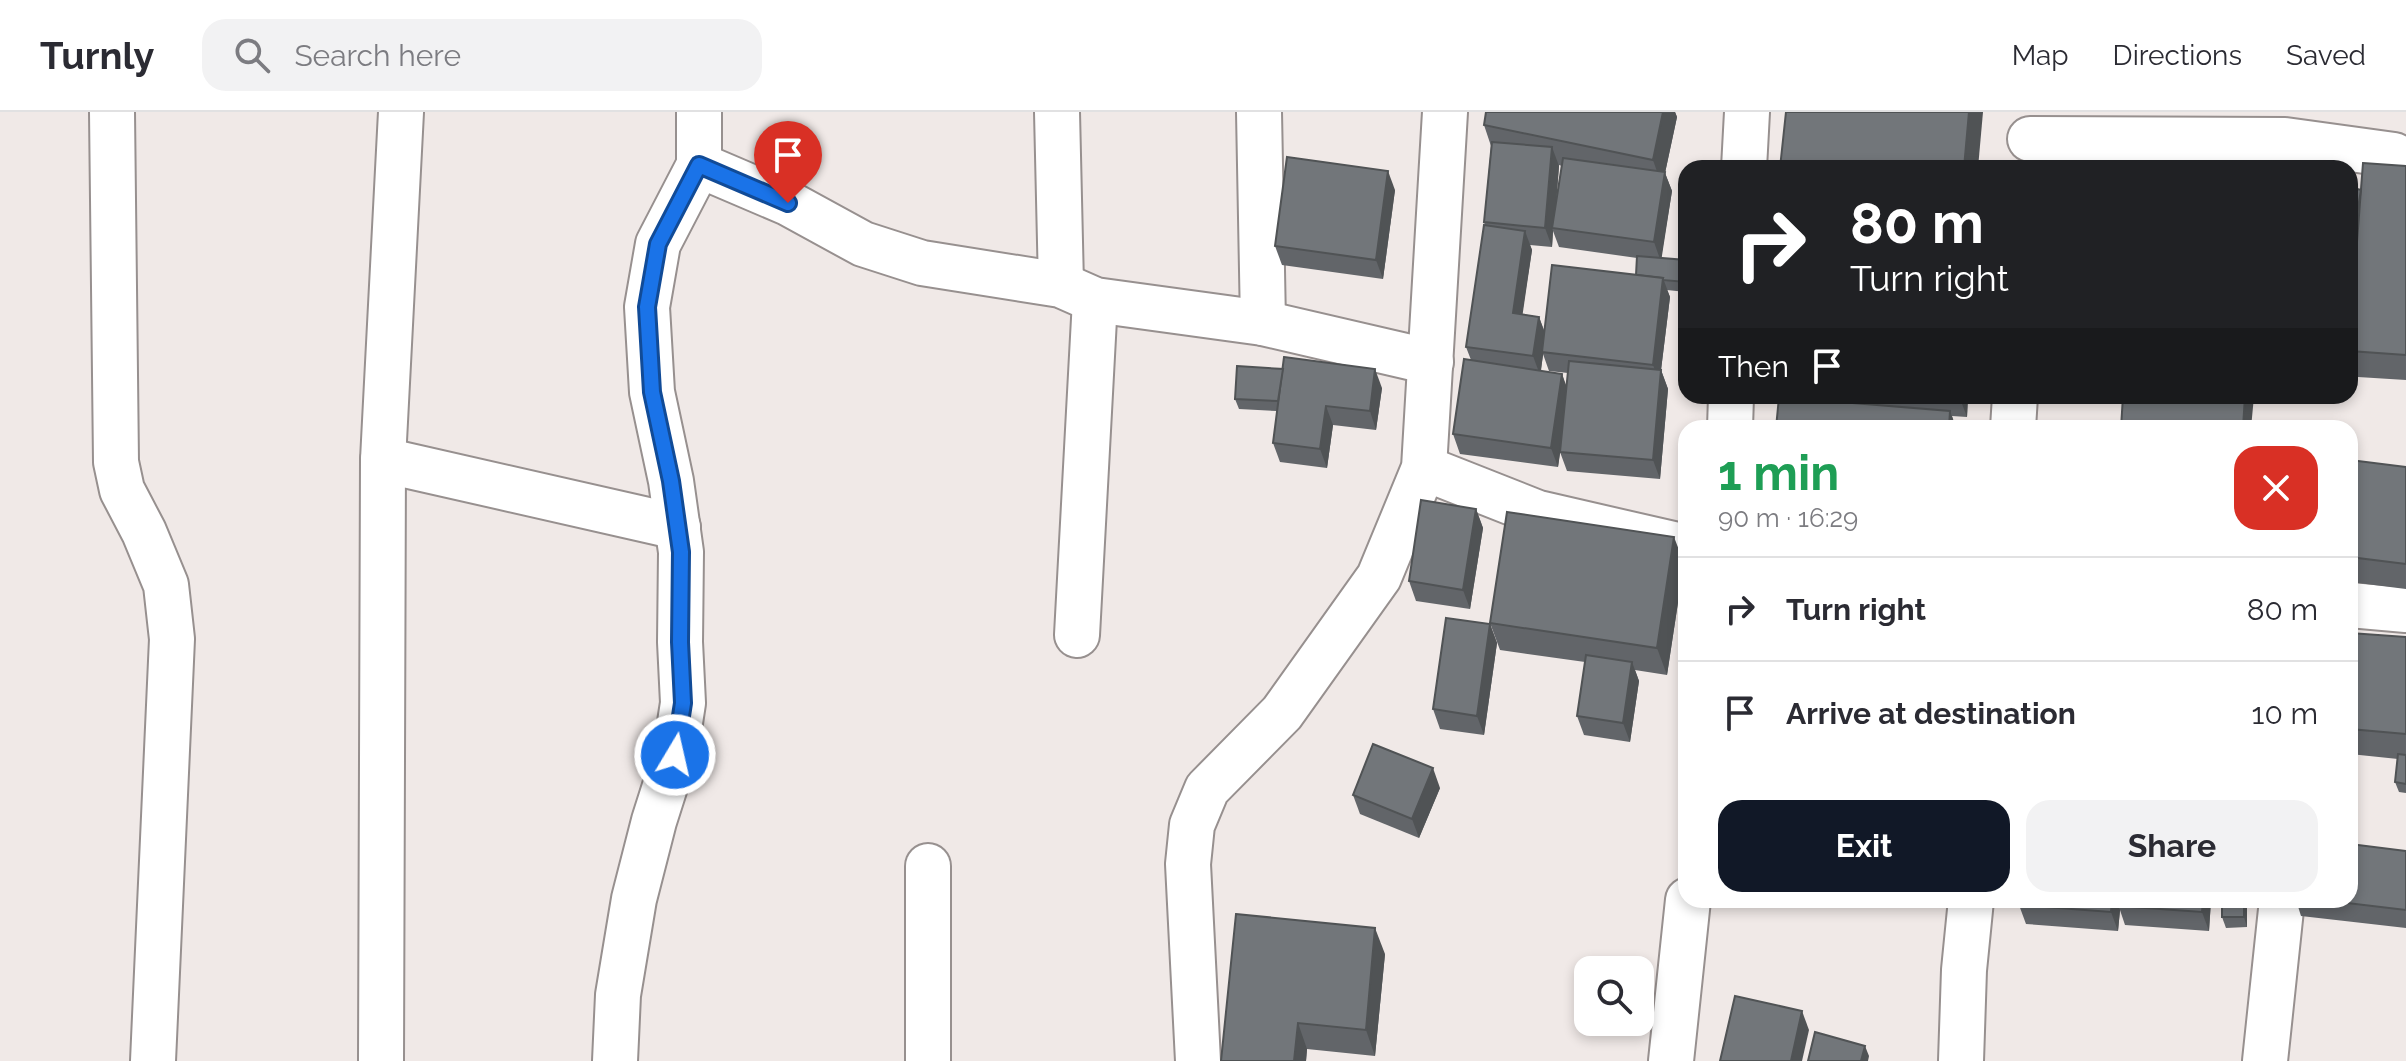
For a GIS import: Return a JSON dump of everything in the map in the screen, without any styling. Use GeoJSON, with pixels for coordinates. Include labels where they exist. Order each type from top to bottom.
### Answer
{"type":"FeatureCollection","features":[{"type":"Feature","properties":{"kind":"street"},"geometry":{"type":"LineString","coordinates":[[112,112],[116,462],[122,490],[166,585],[172,639],[153,1061]]}},
{"type":"Feature","properties":{"kind":"street"},"geometry":{"type":"LineString","coordinates":[[381,1061],[383,460],[401,112]]}},
{"type":"Feature","properties":{"kind":"street"},"geometry":{"type":"LineString","coordinates":[[615,1061],[618,995],[634,899],[675,755],[683,703],[681,552],[671,481],[652,392],[647,307],[658,244],[699,165],[699,112]]}},
{"type":"Feature","properties":{"kind":"street"},"geometry":{"type":"LineString","coordinates":[[1057,112],[1078,292],[1077,635]]}},
{"type":"Feature","properties":{"kind":"street"},"geometry":{"type":"LineString","coordinates":[[1259,112],[1263,323]]}},
{"type":"Feature","properties":{"kind":"street"},"geometry":{"type":"LineString","coordinates":[[1198,1061],[1188,864],[1192,825],[1207,789],[1282,713],[1379,577],[1424,468],[1445,112]]}},
{"type":"Feature","properties":{"kind":"street"},"geometry":{"type":"LineString","coordinates":[[1744,160],[1747,112]]}},
{"type":"Feature","properties":{"kind":"street"},"geometry":{"type":"LineString","coordinates":[[2030,140],[2285,140],[2394,155],[2406,164]]}},
{"type":"Feature","properties":{"kind":"street"},"geometry":{"type":"LineString","coordinates":[[699,165],[788,203],[863,244],[922,263],[1263,323],[1431,362]]}},
{"type":"Feature","properties":{"kind":"street"},"geometry":{"type":"LineString","coordinates":[[383,460],[678,527]]}},
{"type":"Feature","properties":{"kind":"street"},"geometry":{"type":"LineString","coordinates":[[1424,468],[1538,513],[1678,545]]}},
{"type":"Feature","properties":{"kind":"street"},"geometry":{"type":"LineString","coordinates":[[2358,606],[2406,610]]}},
{"type":"Feature","properties":{"kind":"street"},"geometry":{"type":"LineString","coordinates":[[928,866],[928,1061]]}},
{"type":"Feature","properties":{"kind":"street"},"geometry":{"type":"LineString","coordinates":[[1671,1061],[1687,908]]}},
{"type":"Feature","properties":{"kind":"street"},"geometry":{"type":"LineString","coordinates":[[1961,1061],[1964,970],[1970,908]]}},
{"type":"Feature","properties":{"kind":"street"},"geometry":{"type":"LineString","coordinates":[[2265,1061],[2281,908]]}},
{"type":"Feature","properties":{"kind":"building"},"geometry":{"type":"Polygon","coordinates":[[[1486,112],[1663,112],[1653,160],[1484,125],[1486,112]]]}},
{"type":"Feature","properties":{"kind":"building"},"geometry":{"type":"Polygon","coordinates":[[[1786,112],[1969,112],[1965,160],[1781,160],[1786,112]]]}},
{"type":"Feature","properties":{"kind":"building"},"geometry":{"type":"Polygon","coordinates":[[[1492,142],[1552,147],[1545,228],[1484,222],[1492,142]]]}},
{"type":"Feature","properties":{"kind":"building"},"geometry":{"type":"Polygon","coordinates":[[[1287,157],[1388,171],[1376,260],[1275,246],[1287,157]]]}},
{"type":"Feature","properties":{"kind":"building"},"geometry":{"type":"Polygon","coordinates":[[[1563,158],[1665,172],[1654,242],[1552,228],[1563,158]]]}},
{"type":"Feature","properties":{"kind":"building"},"geometry":{"type":"Polygon","coordinates":[[[2363,163],[2406,166],[2406,355],[2358,352],[2358,228],[2363,163]]]}},
{"type":"Feature","properties":{"kind":"building"},"geometry":{"type":"Polygon","coordinates":[[[1484,225],[1525,231],[1513,313],[1539,317],[1533,356],[1466,347],[1484,225]]]}},
{"type":"Feature","properties":{"kind":"building"},"geometry":{"type":"Polygon","coordinates":[[[1637,256],[1678,259],[1678,281],[1636,275],[1637,256]]]}},
{"type":"Feature","properties":{"kind":"building"},"geometry":{"type":"Polygon","coordinates":[[[1552,265],[1663,278],[1653,365],[1542,352],[1552,265]]]}},
{"type":"Feature","properties":{"kind":"building"},"geometry":{"type":"Polygon","coordinates":[[[1284,357],[1375,369],[1370,411],[1326,406],[1320,449],[1273,443],[1284,357]]]}},
{"type":"Feature","properties":{"kind":"building"},"geometry":{"type":"Polygon","coordinates":[[[1464,359],[1562,374],[1551,448],[1453,434],[1464,359]]]}},
{"type":"Feature","properties":{"kind":"building"},"geometry":{"type":"Polygon","coordinates":[[[1569,361],[1661,370],[1653,460],[1560,452],[1569,361]]]}},
{"type":"Feature","properties":{"kind":"building"},"geometry":{"type":"Polygon","coordinates":[[[1237,366],[1283,369],[1278,401],[1235,399],[1237,366]]]}},
{"type":"Feature","properties":{"kind":"building"},"geometry":{"type":"Polygon","coordinates":[[[1778,404],[1864,404],[1950,411],[1949,420],[1777,420],[1778,404]]]}},
{"type":"Feature","properties":{"kind":"building"},"geometry":{"type":"Polygon","coordinates":[[[2122,404],[2244,404],[2244,420],[2122,420],[2122,404]]]}},
{"type":"Feature","properties":{"kind":"building"},"geometry":{"type":"Polygon","coordinates":[[[2358,461],[2406,467],[2406,564],[2358,558],[2358,461]]]}},
{"type":"Feature","properties":{"kind":"building"},"geometry":{"type":"Polygon","coordinates":[[[1421,500],[1476,509],[1463,590],[1409,581],[1421,500]]]}},
{"type":"Feature","properties":{"kind":"building"},"geometry":{"type":"Polygon","coordinates":[[[1507,512],[1674,537],[1657,648],[1490,623],[1507,512]]]}},
{"type":"Feature","properties":{"kind":"building"},"geometry":{"type":"Polygon","coordinates":[[[1446,618],[1490,624],[1477,716],[1433,709],[1446,618]]]}},
{"type":"Feature","properties":{"kind":"building"},"geometry":{"type":"Polygon","coordinates":[[[2358,634],[2406,637],[2406,734],[2358,730],[2358,634]]]}},
{"type":"Feature","properties":{"kind":"building"},"geometry":{"type":"Polygon","coordinates":[[[1586,655],[1632,662],[1623,723],[1577,716],[1586,655]]]}},
{"type":"Feature","properties":{"kind":"building"},"geometry":{"type":"Polygon","coordinates":[[[1373,744],[1433,768],[1412,819],[1353,795],[1373,744]]]}},
{"type":"Feature","properties":{"kind":"building"},"geometry":{"type":"Polygon","coordinates":[[[2398,754],[2406,755],[2406,784],[2395,782],[2398,754]]]}},
{"type":"Feature","properties":{"kind":"building"},"geometry":{"type":"Polygon","coordinates":[[[2358,845],[2406,851],[2406,910],[2358,904],[2358,845]]]}},
{"type":"Feature","properties":{"kind":"building"},"geometry":{"type":"Polygon","coordinates":[[[2058,908],[2111,908],[2111,912],[2058,908]]]}},
{"type":"Feature","properties":{"kind":"building"},"geometry":{"type":"Polygon","coordinates":[[[2146,908],[2202,908],[2202,912],[2146,908]]]}},
{"type":"Feature","properties":{"kind":"building"},"geometry":{"type":"Polygon","coordinates":[[[2222,908],[2244,908],[2244,917],[2222,917],[2222,908]]]}},
{"type":"Feature","properties":{"kind":"building"},"geometry":{"type":"Polygon","coordinates":[[[1236,914],[1375,928],[1366,1030],[1298,1023],[1294,1061],[1221,1061],[1236,914]]]}},
{"type":"Feature","properties":{"kind":"building"},"geometry":{"type":"Polygon","coordinates":[[[1735,996],[1802,1011],[1791,1061],[1720,1061],[1735,996]]]}},
{"type":"Feature","properties":{"kind":"building"},"geometry":{"type":"Polygon","coordinates":[[[1815,1032],[1865,1046],[1861,1061],[1808,1061],[1815,1032]]]}},
{"type":"Feature","properties":{"kind":"route"},"geometry":{"type":"LineString","coordinates":[[675,755],[683,703],[681,552],[671,481],[652,392],[647,307],[658,244],[699,165],[788,203]]}}]}
